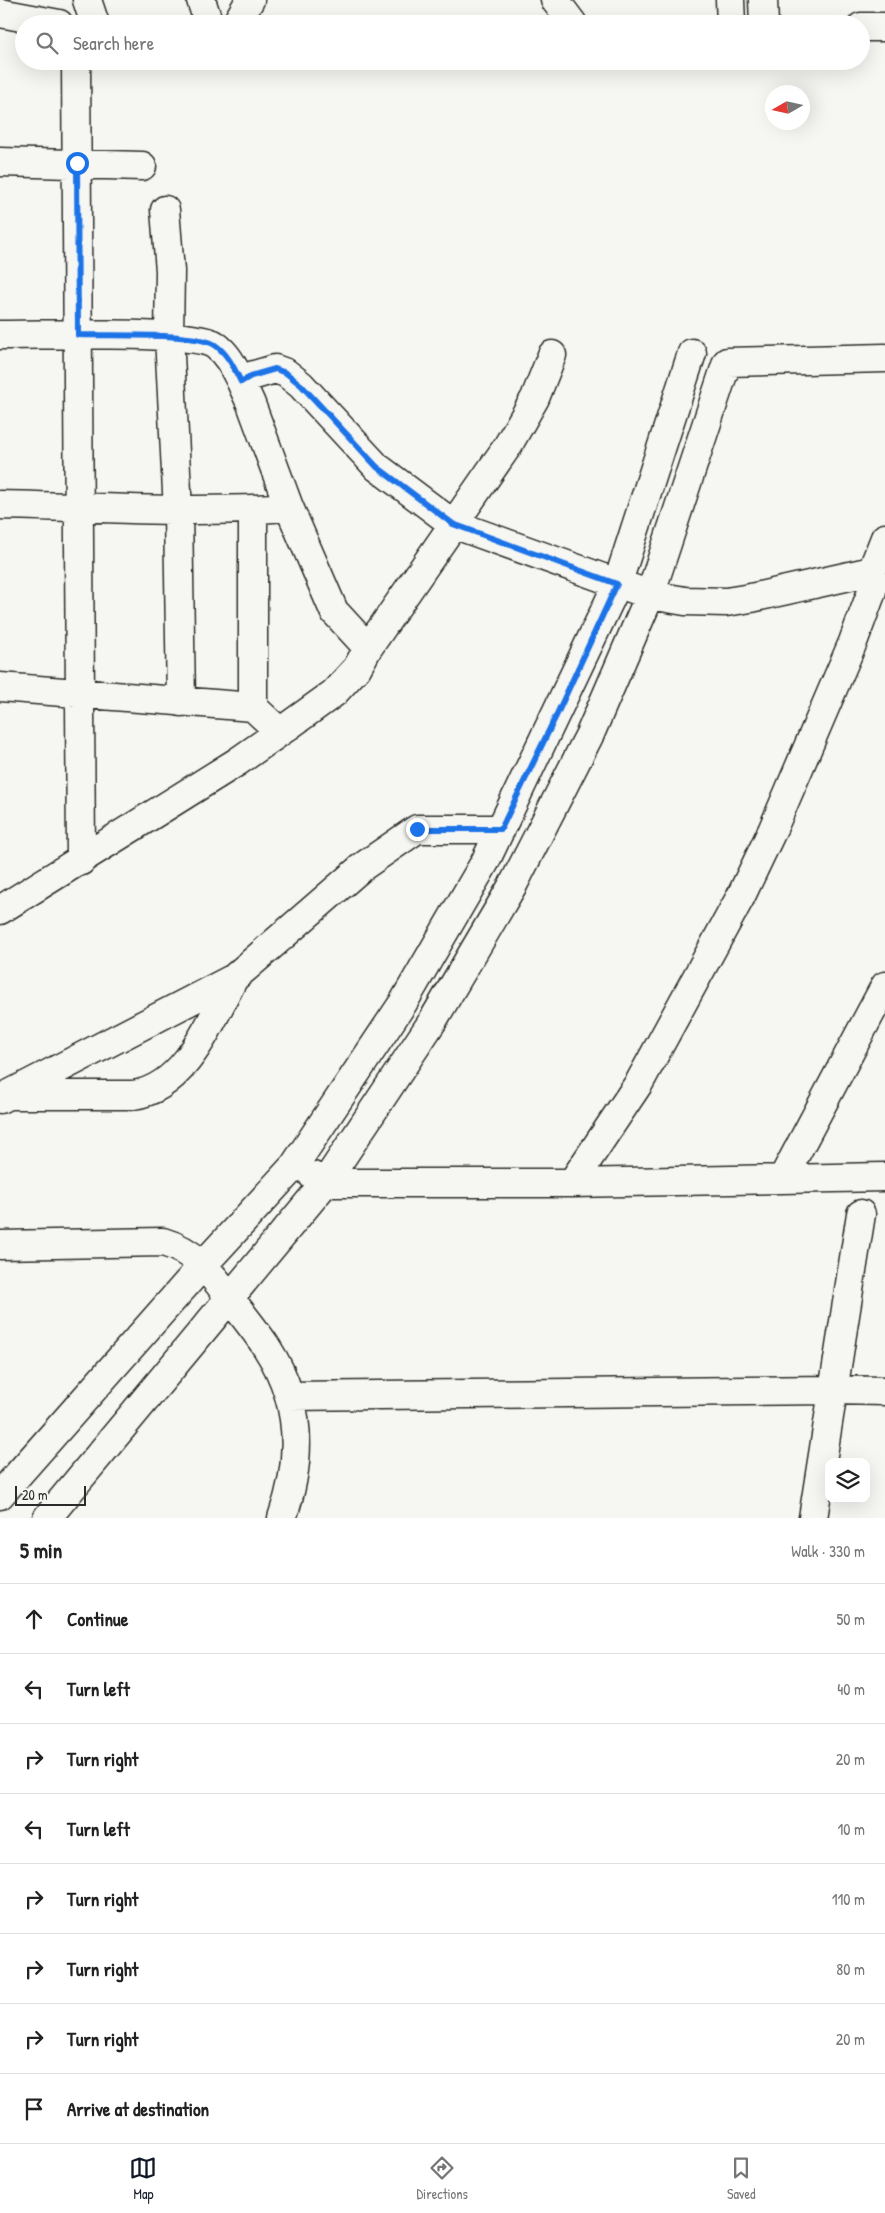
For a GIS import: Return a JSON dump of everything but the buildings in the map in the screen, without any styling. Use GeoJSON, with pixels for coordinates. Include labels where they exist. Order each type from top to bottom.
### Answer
{"type":"FeatureCollection","features":[{"type":"Feature","properties":{"kind":"street"},"geometry":{"type":"LineString","coordinates":[[86,0],[92,15]]}},
{"type":"Feature","properties":{"kind":"street"},"geometry":{"type":"LineString","coordinates":[[201,0],[206,15]]}},
{"type":"Feature","properties":{"kind":"street"},"geometry":{"type":"LineString","coordinates":[[241,15],[250,0]]}},
{"type":"Feature","properties":{"kind":"street"},"geometry":{"type":"LineString","coordinates":[[555,0],[566,15]]}},
{"type":"Feature","properties":{"kind":"street"},"geometry":{"type":"LineString","coordinates":[[730,0],[731,15]]}},
{"type":"Feature","properties":{"kind":"street"},"geometry":{"type":"LineString","coordinates":[[763,0],[764,15]]}},
{"type":"Feature","properties":{"kind":"street"},"geometry":{"type":"LineString","coordinates":[[0,13],[15,16]]}},
{"type":"Feature","properties":{"kind":"street"},"geometry":{"type":"LineString","coordinates":[[870,28],[885,28]]}},
{"type":"Feature","properties":{"kind":"street"},"geometry":{"type":"LineString","coordinates":[[76,70],[81,861]]}},
{"type":"Feature","properties":{"kind":"street"},"geometry":{"type":"LineString","coordinates":[[0,162],[142,166]]}},
{"type":"Feature","properties":{"kind":"street"},"geometry":{"type":"LineString","coordinates":[[165,210],[170,271],[169,336],[178,510],[180,702]]}},
{"type":"Feature","properties":{"kind":"street"},"geometry":{"type":"LineString","coordinates":[[0,335],[169,336],[214,344],[228,357],[251,404],[289,507],[334,611],[368,648]]}},
{"type":"Feature","properties":{"kind":"street"},"geometry":{"type":"LineString","coordinates":[[0,1495],[203,1265],[294,1166],[403,1003],[485,862],[557,714],[617,584],[692,352]]}},
{"type":"Feature","properties":{"kind":"street"},"geometry":{"type":"LineString","coordinates":[[0,910],[237,762],[334,693],[357,668],[368,648],[508,447],[535,398],[552,355]]}},
{"type":"Feature","properties":{"kind":"street"},"geometry":{"type":"LineString","coordinates":[[47,1518],[325,1183],[432,1022],[514,883],[590,734],[650,595],[727,362],[885,358]]}},
{"type":"Feature","properties":{"kind":"street"},"geometry":{"type":"LineString","coordinates":[[241,382],[251,376],[275,369],[286,373],[301,385],[377,467],[453,524],[650,595],[685,601],[726,602],[876,586]]}},
{"type":"Feature","properties":{"kind":"street"},"geometry":{"type":"LineString","coordinates":[[0,505],[178,510],[253,510],[289,507]]}},
{"type":"Feature","properties":{"kind":"street"},"geometry":{"type":"LineString","coordinates":[[253,510],[253,707]]}},
{"type":"Feature","properties":{"kind":"street"},"geometry":{"type":"LineString","coordinates":[[572,1183],[639,1083],[741,896],[772,831],[876,586],[885,538]]}},
{"type":"Feature","properties":{"kind":"street"},"geometry":{"type":"LineString","coordinates":[[0,687],[253,707],[280,732]]}},
{"type":"Feature","properties":{"kind":"street"},"geometry":{"type":"LineString","coordinates":[[4,1097],[234,978],[362,867],[417,829],[501,829]]}},
{"type":"Feature","properties":{"kind":"street"},"geometry":{"type":"LineString","coordinates":[[4,1097],[133,1095],[146,1093],[160,1087],[176,1074],[195,1048],[234,978]]}},
{"type":"Feature","properties":{"kind":"street"},"geometry":{"type":"LineString","coordinates":[[783,1178],[885,986]]}},
{"type":"Feature","properties":{"kind":"street"},"geometry":{"type":"LineString","coordinates":[[294,1166],[325,1183],[572,1183],[885,1176]]}},
{"type":"Feature","properties":{"kind":"street"},"geometry":{"type":"LineString","coordinates":[[812,1518],[861,1214]]}},
{"type":"Feature","properties":{"kind":"street"},"geometry":{"type":"LineString","coordinates":[[0,1245],[163,1242],[180,1247],[203,1265],[267,1348],[282,1374],[289,1396],[297,1432],[297,1462],[291,1492],[282,1518]]}},
{"type":"Feature","properties":{"kind":"street"},"geometry":{"type":"LineString","coordinates":[[289,1396],[885,1391]]}},
{"type":"Feature","properties":{"kind":"route"},"geometry":{"type":"LineString","coordinates":[[77,163],[78,335],[169,336],[206,341],[214,344],[228,357],[241,382],[251,376],[275,369],[286,373],[301,385],[361,452],[377,467],[394,482],[453,524],[617,584],[501,829],[417,829]]}}]}
